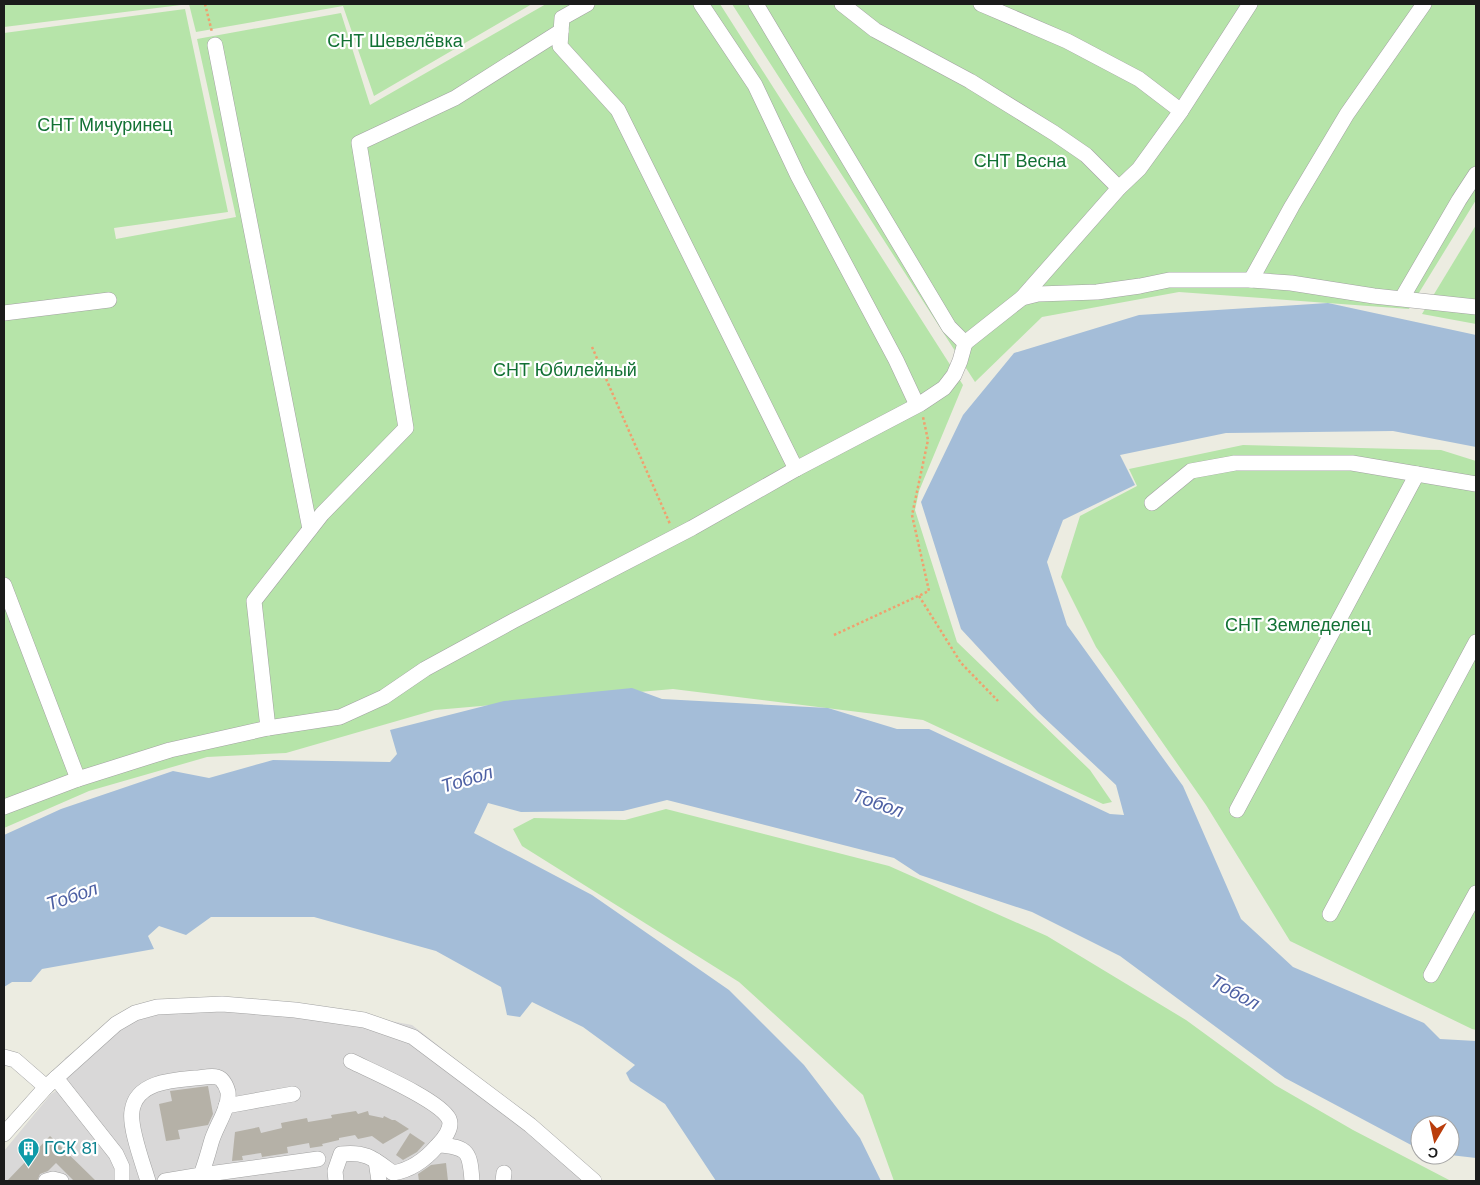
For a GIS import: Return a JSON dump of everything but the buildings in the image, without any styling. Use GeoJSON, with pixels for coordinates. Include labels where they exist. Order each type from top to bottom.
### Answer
{"type":"FeatureCollection","features":[{"type":"Feature","properties":{"kind":"street"},"geometry":{"type":"LineString","coordinates":[[587,4],[562,18],[560,46],[618,110],[796,469]]}},
{"type":"Feature","properties":{"kind":"street"},"geometry":{"type":"LineString","coordinates":[[701,4],[755,85],[798,176],[918,404]]}},
{"type":"Feature","properties":{"kind":"street"},"geometry":{"type":"LineString","coordinates":[[756,4],[949,327],[965,343]]}},
{"type":"Feature","properties":{"kind":"street"},"geometry":{"type":"LineString","coordinates":[[842,4],[875,30],[970,81],[1054,133],[1086,155],[1119,188]]}},
{"type":"Feature","properties":{"kind":"street"},"geometry":{"type":"LineString","coordinates":[[981,4],[1067,41],[1139,79],[1181,111]]}},
{"type":"Feature","properties":{"kind":"street"},"geometry":{"type":"LineString","coordinates":[[4,807],[78,779],[170,750],[268,728],[340,717],[384,697],[433,665],[513,621],[676,537],[944,388],[954,375],[965,343],[1022,298],[1119,188],[1139,170],[1181,111],[1250,4]]}},
{"type":"Feature","properties":{"kind":"street"},"geometry":{"type":"LineString","coordinates":[[1251,280],[1292,206],[1347,114],[1424,4]]}},
{"type":"Feature","properties":{"kind":"street"},"geometry":{"type":"LineString","coordinates":[[268,728],[254,601],[322,514],[406,428],[359,143],[455,98],[561,31]]}},
{"type":"Feature","properties":{"kind":"street"},"geometry":{"type":"LineString","coordinates":[[215,45],[310,529]]}},
{"type":"Feature","properties":{"kind":"street"},"geometry":{"type":"LineString","coordinates":[[1402,298],[1476,174]]}},
{"type":"Feature","properties":{"kind":"street"},"geometry":{"type":"LineString","coordinates":[[1022,298],[1038,294],[1096,292],[1169,280],[1251,280],[1291,283],[1374,296],[1476,308]]}},
{"type":"Feature","properties":{"kind":"street"},"geometry":{"type":"LineString","coordinates":[[4,313],[109,300]]}},
{"type":"Feature","properties":{"kind":"street"},"geometry":{"type":"LineString","coordinates":[[1152,503],[1191,471],[1235,463],[1352,463],[1476,484]]}},
{"type":"Feature","properties":{"kind":"street"},"geometry":{"type":"LineString","coordinates":[[1237,810],[1417,474]]}},
{"type":"Feature","properties":{"kind":"street"},"geometry":{"type":"LineString","coordinates":[[4,586],[78,779]]}},
{"type":"Feature","properties":{"kind":"street"},"geometry":{"type":"LineString","coordinates":[[1330,914],[1476,642]]}},
{"type":"Feature","properties":{"kind":"street"},"geometry":{"type":"LineString","coordinates":[[1431,975],[1476,893]]}},
{"type":"Feature","properties":{"kind":"street"},"geometry":{"type":"LineString","coordinates":[[4,1134],[51,1082],[116,1024],[135,1013],[157,1008],[222,1004],[295,1010],[364,1020],[413,1037],[530,1125],[594,1181]]}},
{"type":"Feature","properties":{"kind":"street"},"geometry":{"type":"LineString","coordinates":[[4,1057],[15,1060],[51,1082],[116,1154],[122,1167],[122,1181]]}},
{"type":"Feature","properties":{"kind":"street"},"geometry":{"type":"LineString","coordinates":[[336,1181],[335,1171],[341,1154],[355,1152],[366,1154],[393,1177],[426,1158],[439,1144],[450,1127],[449,1119],[434,1104],[418,1094],[350,1061]]}},
{"type":"Feature","properties":{"kind":"street"},"geometry":{"type":"LineString","coordinates":[[148,1181],[134,1131],[132,1111],[136,1100],[143,1092],[155,1085],[170,1080],[214,1077],[221,1080],[228,1091],[226,1106],[211,1143],[202,1178]]}},
{"type":"Feature","properties":{"kind":"street"},"geometry":{"type":"LineString","coordinates":[[226,1106],[293,1094]]}},
{"type":"Feature","properties":{"kind":"street"},"geometry":{"type":"LineString","coordinates":[[439,1144],[457,1146],[466,1153],[470,1158],[472,1181]]}},
{"type":"Feature","properties":{"kind":"street"},"geometry":{"type":"LineString","coordinates":[[165,1181],[202,1178],[318,1159]]}},
{"type":"Feature","properties":{"kind":"street"},"geometry":{"type":"LineString","coordinates":[[376,1161],[379,1181]]}},
{"type":"Feature","properties":{"kind":"street"},"geometry":{"type":"LineString","coordinates":[[46,1181],[54,1178],[61,1181]]}},
{"type":"Feature","properties":{"kind":"path"},"geometry":{"type":"LineString","coordinates":[[205,4],[215,45]]}},
{"type":"Feature","properties":{"kind":"path"},"geometry":{"type":"LineString","coordinates":[[592,347],[676,537]]}},
{"type":"Feature","properties":{"kind":"path"},"geometry":{"type":"LineString","coordinates":[[834,635],[929,591],[912,516],[928,440],[918,404]]}},
{"type":"Feature","properties":{"kind":"path"},"geometry":{"type":"LineString","coordinates":[[919,596],[961,663],[998,701]]}},
{"type":"Feature","properties":{"kind":"shaded area"},"geometry":{"type":"Polygon","coordinates":[[[149,1009],[347,1013],[412,1025],[535,1121],[603,1181],[4,1181],[4,1151],[51,1094],[56,1091],[65,1058],[113,1023],[149,1009]]]}},
{"type":"Feature","properties":{"kind":"green space"},"geometry":{"type":"Polygon","coordinates":[[[4,4],[189,4],[4,27],[4,4]]]}},
{"type":"Feature","properties":{"kind":"green space","name":"СНТ Шевелёвка"},"geometry":{"type":"Polygon","coordinates":[[[189,4],[532,4],[374,96],[343,6],[196,32],[189,4]]]}},
{"type":"Feature","properties":{"kind":"green space","name":"СНТ Юбилейный"},"geometry":{"type":"Polygon","coordinates":[[[546,4],[720,4],[963,385],[919,491],[915,510],[957,642],[1090,770],[1112,802],[1103,804],[923,720],[673,689],[435,710],[286,753],[207,757],[89,791],[4,828],[4,33],[185,9],[228,212],[114,228],[116,239],[236,217],[197,39],[341,13],[370,105],[546,4]]]}},
{"type":"Feature","properties":{"kind":"green space","name":"СНТ Весна"},"geometry":{"type":"Polygon","coordinates":[[[732,4],[1476,4],[1476,200],[1409,309],[1179,292],[1042,317],[975,382],[732,4]]]}},
{"type":"Feature","properties":{"kind":"green space"},"geometry":{"type":"Polygon","coordinates":[[[1476,225],[1476,324],[1422,314],[1476,225]]]}},
{"type":"Feature","properties":{"kind":"green space","name":"СНТ Земледелец"},"geometry":{"type":"Polygon","coordinates":[[[1243,445],[1441,450],[1476,461],[1476,1030],[1290,941],[1206,805],[1096,647],[1061,577],[1080,516],[1137,486],[1129,469],[1243,445]]]}},
{"type":"Feature","properties":{"kind":"green space"},"geometry":{"type":"Polygon","coordinates":[[[666,809],[889,866],[1047,936],[1186,1020],[1275,1085],[1353,1130],[1410,1160],[1410,1165],[1420,1165],[1451,1181],[894,1181],[863,1095],[739,982],[522,846],[513,829],[534,818],[625,820],[666,809]]]}},
{"type":"Feature","properties":{"kind":"water","name":"Тобол"},"geometry":{"type":"Polygon","coordinates":[[[1328,303],[1476,335],[1476,447],[1393,431],[1226,433],[1120,455],[1135,485],[1063,520],[1047,562],[1067,625],[1183,786],[1241,919],[1293,967],[1424,1023],[1440,1039],[1476,1041],[1476,1158],[1460,1156],[1460,1115],[1410,1115],[1410,1144],[1285,1078],[1120,956],[1032,912],[920,875],[894,858],[667,800],[623,811],[521,812],[488,803],[474,833],[592,895],[729,990],[804,1065],[860,1138],[881,1181],[716,1181],[665,1104],[630,1081],[626,1073],[635,1065],[583,1027],[532,1002],[520,1017],[507,1015],[501,987],[436,951],[314,917],[211,917],[186,935],[159,926],[148,936],[154,949],[42,969],[31,982],[12,982],[4,987],[4,835],[61,809],[173,771],[209,778],[273,760],[390,762],[397,754],[390,730],[504,701],[632,688],[662,699],[828,708],[897,729],[929,729],[1110,814],[1124,815],[1116,785],[1038,712],[961,629],[921,502],[963,415],[1014,353],[1139,315],[1328,303]]]}},
{"type":"Feature","properties":{"kind":"place","name":"ГСК 81"},"geometry":{"type":"Point","coordinates":[28,1167]}},
{"type":"Feature","properties":{"kind":"park label","name":"СНТ Мичуринец"},"geometry":{"type":"Point","coordinates":[105,125]}}]}
